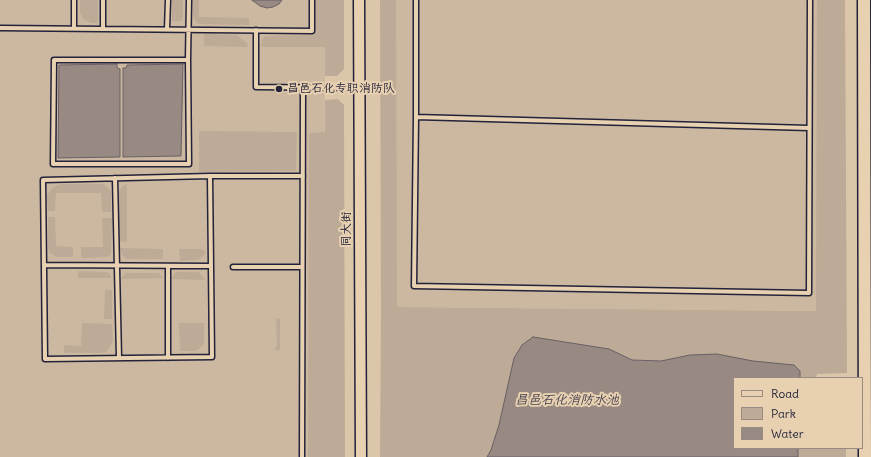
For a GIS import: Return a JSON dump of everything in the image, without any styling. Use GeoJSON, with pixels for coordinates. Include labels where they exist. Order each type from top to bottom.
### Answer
{"type":"FeatureCollection","features":[{"type":"Feature","properties":{"kind":"main road"},"geometry":{"type":"LineString","coordinates":[[864,0],[865,457]]}},
{"type":"Feature","properties":{"kind":"street","name":"同大街"},"geometry":{"type":"LineString","coordinates":[[359,0],[361,457]]}},
{"type":"Feature","properties":{"kind":"lane"},"geometry":{"type":"LineString","coordinates":[[74,0],[74,28]]}},
{"type":"Feature","properties":{"kind":"lane"},"geometry":{"type":"LineString","coordinates":[[103,0],[103,28]]}},
{"type":"Feature","properties":{"kind":"lane"},"geometry":{"type":"LineString","coordinates":[[168,0],[168,29]]}},
{"type":"Feature","properties":{"kind":"lane"},"geometry":{"type":"LineString","coordinates":[[188,60],[54,60],[53,164],[189,164],[189,0]]}},
{"type":"Feature","properties":{"kind":"lane"},"geometry":{"type":"LineString","coordinates":[[0,28],[312,31],[312,0]]}},
{"type":"Feature","properties":{"kind":"lane"},"geometry":{"type":"LineString","coordinates":[[416,0],[414,286],[809,293],[810,0]]}},
{"type":"Feature","properties":{"kind":"lane"},"geometry":{"type":"LineString","coordinates":[[256,30],[256,87],[359,88]]}},
{"type":"Feature","properties":{"kind":"lane"},"geometry":{"type":"LineString","coordinates":[[302,457],[303,88]]}},
{"type":"Feature","properties":{"kind":"lane"},"geometry":{"type":"LineString","coordinates":[[416,117],[809,128]]}},
{"type":"Feature","properties":{"kind":"lane"},"geometry":{"type":"LineString","coordinates":[[210,176],[212,357],[45,359],[43,180],[210,176],[303,176]]}},
{"type":"Feature","properties":{"kind":"lane"},"geometry":{"type":"LineString","coordinates":[[115,178],[119,358]]}},
{"type":"Feature","properties":{"kind":"lane"},"geometry":{"type":"LineString","coordinates":[[44,265],[211,266]]}},
{"type":"Feature","properties":{"kind":"lane"},"geometry":{"type":"LineString","coordinates":[[168,266],[168,358]]}},
{"type":"Feature","properties":{"kind":"lane"},"geometry":{"type":"LineString","coordinates":[[233,267],[302,267]]}},
{"type":"Feature","properties":{"kind":"shaded area"},"geometry":{"type":"Polygon","coordinates":[[[0,0],[325,0],[324,457],[0,457],[0,0]]]}},
{"type":"Feature","properties":{"kind":"shaded area"},"geometry":{"type":"Polygon","coordinates":[[[395,0],[817,0],[817,311],[396,307],[395,0]]]}},
{"type":"Feature","properties":{"kind":"green space"},"geometry":{"type":"Polygon","coordinates":[[[80,0],[98,0],[98,23],[91,23],[83,19],[80,12],[80,0]]]}},
{"type":"Feature","properties":{"kind":"green space"},"geometry":{"type":"Polygon","coordinates":[[[172,0],[183,0],[183,17],[181,21],[172,21],[172,0]]]}},
{"type":"Feature","properties":{"kind":"green space"},"geometry":{"type":"Polygon","coordinates":[[[193,0],[199,0],[199,17],[249,18],[249,25],[199,24],[194,19],[193,0]]]}},
{"type":"Feature","properties":{"kind":"green space"},"geometry":{"type":"Polygon","coordinates":[[[315,0],[344,0],[344,69],[337,76],[325,76],[325,47],[261,47],[262,39],[266,36],[315,35],[315,0]]]}},
{"type":"Feature","properties":{"kind":"green space"},"geometry":{"type":"Polygon","coordinates":[[[380,0],[396,0],[397,307],[816,311],[817,0],[845,0],[847,373],[817,374],[816,377],[733,377],[733,449],[846,449],[846,457],[380,457],[380,0]]]}},
{"type":"Feature","properties":{"kind":"green space"},"geometry":{"type":"Polygon","coordinates":[[[204,34],[237,35],[247,43],[248,47],[204,46],[204,34]]]}},
{"type":"Feature","properties":{"kind":"green space"},"geometry":{"type":"Polygon","coordinates":[[[338,99],[344,105],[345,457],[308,457],[309,133],[325,132],[325,100],[338,99]]]}},
{"type":"Feature","properties":{"kind":"green space"},"geometry":{"type":"Polygon","coordinates":[[[199,131],[297,132],[296,171],[199,172],[199,131]]]}},
{"type":"Feature","properties":{"kind":"green space"},"geometry":{"type":"Polygon","coordinates":[[[61,184],[103,184],[111,191],[111,212],[102,212],[101,193],[56,193],[55,211],[48,211],[47,195],[52,188],[61,184]]]}},
{"type":"Feature","properties":{"kind":"green space"},"geometry":{"type":"Polygon","coordinates":[[[127,184],[127,242],[119,242],[118,192],[127,184]]]}},
{"type":"Feature","properties":{"kind":"green space"},"geometry":{"type":"Polygon","coordinates":[[[48,217],[55,217],[56,246],[73,247],[73,257],[56,257],[50,253],[48,248],[48,217]]]}},
{"type":"Feature","properties":{"kind":"green space"},"geometry":{"type":"Polygon","coordinates":[[[102,218],[112,218],[111,254],[107,257],[81,258],[81,247],[103,247],[102,218]]]}},
{"type":"Feature","properties":{"kind":"green space"},"geometry":{"type":"Polygon","coordinates":[[[119,248],[163,249],[163,259],[126,259],[119,248]]]}},
{"type":"Feature","properties":{"kind":"green space"},"geometry":{"type":"Polygon","coordinates":[[[179,249],[203,249],[206,253],[198,260],[180,261],[179,249]]]}},
{"type":"Feature","properties":{"kind":"green space"},"geometry":{"type":"Polygon","coordinates":[[[78,271],[107,272],[110,274],[111,278],[78,278],[78,271]]]}},
{"type":"Feature","properties":{"kind":"green space"},"geometry":{"type":"Polygon","coordinates":[[[176,272],[199,272],[205,280],[171,279],[176,272]]]}},
{"type":"Feature","properties":{"kind":"green space"},"geometry":{"type":"Polygon","coordinates":[[[126,273],[159,273],[163,278],[120,279],[126,273]]]}},
{"type":"Feature","properties":{"kind":"green space"},"geometry":{"type":"Polygon","coordinates":[[[105,290],[112,290],[112,319],[104,319],[105,290]]]}},
{"type":"Feature","properties":{"kind":"green space"},"geometry":{"type":"Polygon","coordinates":[[[276,318],[280,319],[280,350],[275,350],[275,347],[277,346],[276,318]]]}},
{"type":"Feature","properties":{"kind":"green space"},"geometry":{"type":"Polygon","coordinates":[[[82,323],[112,324],[113,341],[107,351],[103,353],[64,353],[64,345],[81,346],[82,323]]]}},
{"type":"Feature","properties":{"kind":"green space"},"geometry":{"type":"Polygon","coordinates":[[[179,323],[204,323],[204,344],[196,351],[180,351],[179,323]]]}},
{"type":"Feature","properties":{"kind":"water"},"geometry":{"type":"Polygon","coordinates":[[[252,0],[282,0],[279,4],[267,8],[260,6],[252,0]]]}},
{"type":"Feature","properties":{"kind":"water"},"geometry":{"type":"Polygon","coordinates":[[[117,64],[117,68],[120,69],[120,157],[58,158],[59,65],[117,64]]]}},
{"type":"Feature","properties":{"kind":"water"},"geometry":{"type":"Polygon","coordinates":[[[183,64],[181,156],[123,157],[123,68],[126,68],[127,65],[183,64]]]}},
{"type":"Feature","properties":{"kind":"water","name":"昌邑石化消防水池"},"geometry":{"type":"Polygon","coordinates":[[[533,337],[609,349],[632,360],[661,361],[690,355],[717,354],[753,361],[794,365],[800,371],[800,377],[733,377],[733,449],[798,449],[798,457],[487,457],[491,450],[499,425],[514,358],[522,345],[533,337]]]}},
{"type":"Feature","properties":{"kind":"place","name":"昌邑石化专职消防队"},"geometry":{"type":"Point","coordinates":[279,89]}}]}
